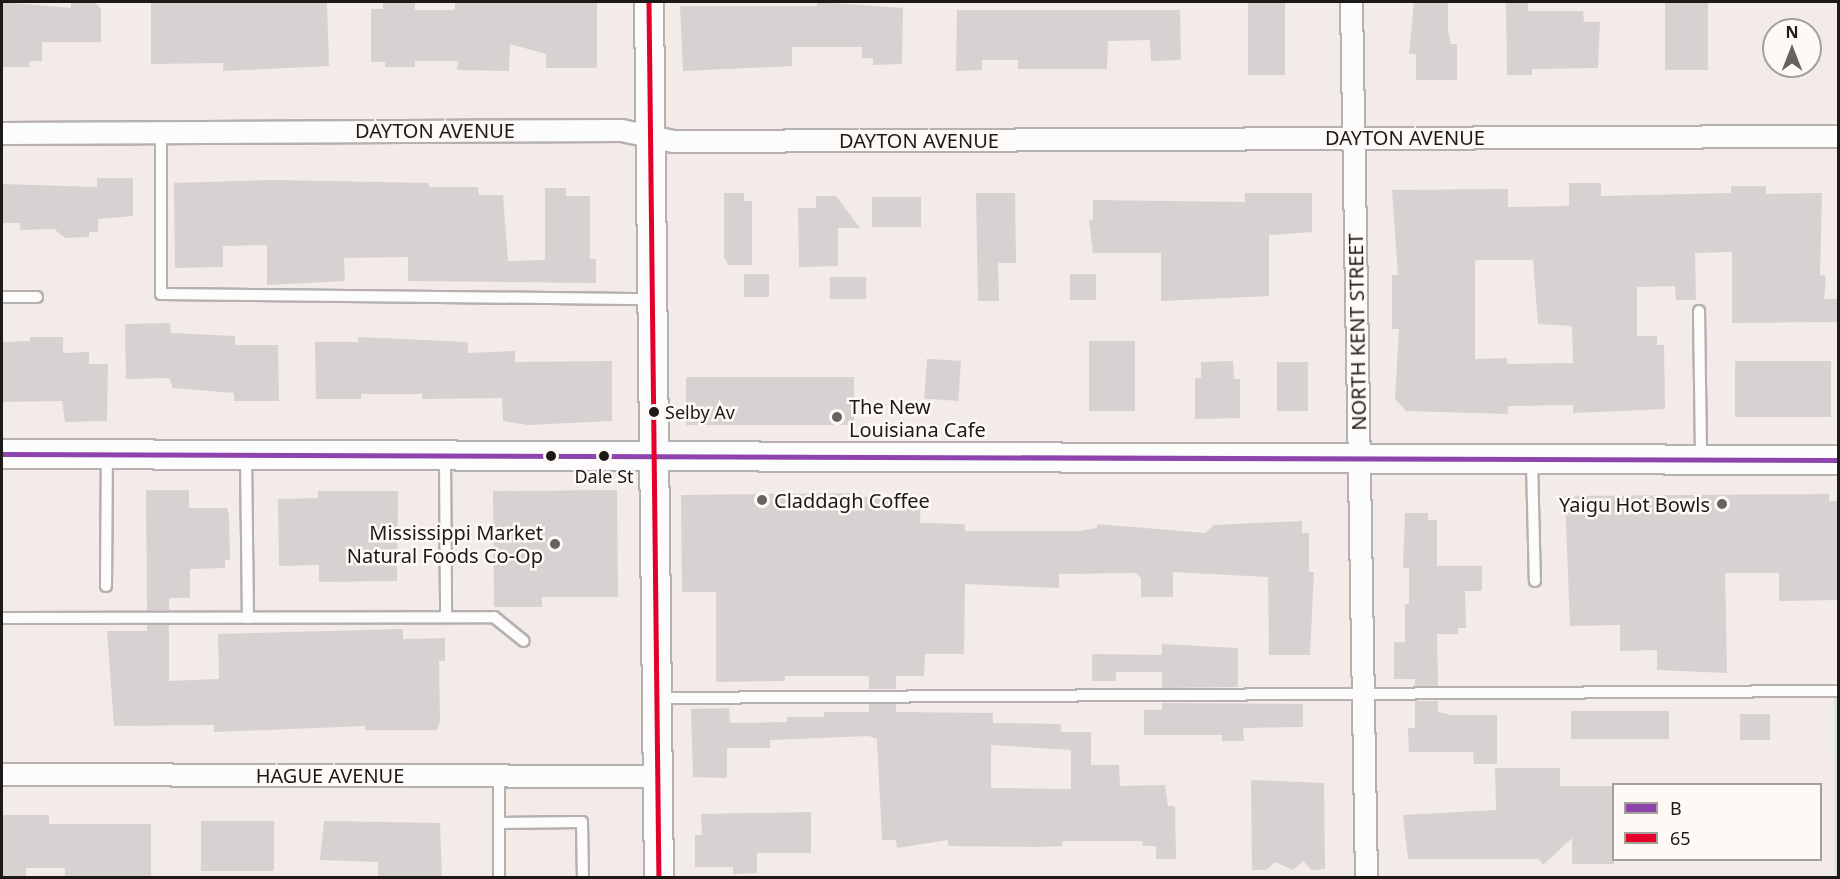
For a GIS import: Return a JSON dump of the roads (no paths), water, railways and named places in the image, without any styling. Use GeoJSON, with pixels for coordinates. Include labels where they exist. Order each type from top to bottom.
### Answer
{"type":"FeatureCollection","features":[{"type":"Feature","properties":{"kind":"street"},"geometry":{"type":"LineString","coordinates":[[648,2],[659,878]]}},
{"type":"Feature","properties":{"kind":"street","name":"NORTH KENT STREET"},"geometry":{"type":"LineString","coordinates":[[1351,2],[1366,878]]}},
{"type":"Feature","properties":{"kind":"street","name":"DAYTON AVENUE"},"geometry":{"type":"LineString","coordinates":[[2,133],[161,130],[621,130],[673,141],[1839,136]]}},
{"type":"Feature","properties":{"kind":"street"},"geometry":{"type":"LineString","coordinates":[[2,454],[1839,460]]}},
{"type":"Feature","properties":{"kind":"street","name":"HAGUE AVENUE"},"geometry":{"type":"LineString","coordinates":[[2,774],[659,776]]}},
{"type":"Feature","properties":{"kind":"lane"},"geometry":{"type":"LineString","coordinates":[[161,130],[161,294],[652,299]]}},
{"type":"Feature","properties":{"kind":"lane"},"geometry":{"type":"LineString","coordinates":[[2,297],[37,297]]}},
{"type":"Feature","properties":{"kind":"lane"},"geometry":{"type":"LineString","coordinates":[[1699,311],[1701,460]]}},
{"type":"Feature","properties":{"kind":"lane"},"geometry":{"type":"LineString","coordinates":[[106,586],[107,455]]}},
{"type":"Feature","properties":{"kind":"lane"},"geometry":{"type":"LineString","coordinates":[[246,455],[249,618]]}},
{"type":"Feature","properties":{"kind":"lane"},"geometry":{"type":"LineString","coordinates":[[445,455],[446,616]]}},
{"type":"Feature","properties":{"kind":"lane"},"geometry":{"type":"LineString","coordinates":[[1532,460],[1535,581]]}},
{"type":"Feature","properties":{"kind":"lane"},"geometry":{"type":"LineString","coordinates":[[2,618],[494,617],[524,641]]}},
{"type":"Feature","properties":{"kind":"lane"},"geometry":{"type":"LineString","coordinates":[[658,698],[1839,691]]}},
{"type":"Feature","properties":{"kind":"lane"},"geometry":{"type":"LineString","coordinates":[[499,776],[499,878]]}},
{"type":"Feature","properties":{"kind":"lane"},"geometry":{"type":"LineString","coordinates":[[499,823],[582,822],[583,878]]}},
{"type":"Feature","properties":{"kind":"place","name":"Selby Av"},"geometry":{"type":"Point","coordinates":[654,412]}},
{"type":"Feature","properties":{"kind":"place","name":"The New Louisiana Cafe"},"geometry":{"type":"Point","coordinates":[837,417]}},
{"type":"Feature","properties":{"kind":"place","name":"Dale St"},"geometry":{"type":"Point","coordinates":[604,456]}},
{"type":"Feature","properties":{"kind":"place","name":"Claddagh Coffee"},"geometry":{"type":"Point","coordinates":[762,500]}},
{"type":"Feature","properties":{"kind":"place","name":"Yaigu Hot Bowls"},"geometry":{"type":"Point","coordinates":[1722,504]}},
{"type":"Feature","properties":{"kind":"place","name":"Mississippi Market Natural Foods Co-Op"},"geometry":{"type":"Point","coordinates":[555,544]}}]}
